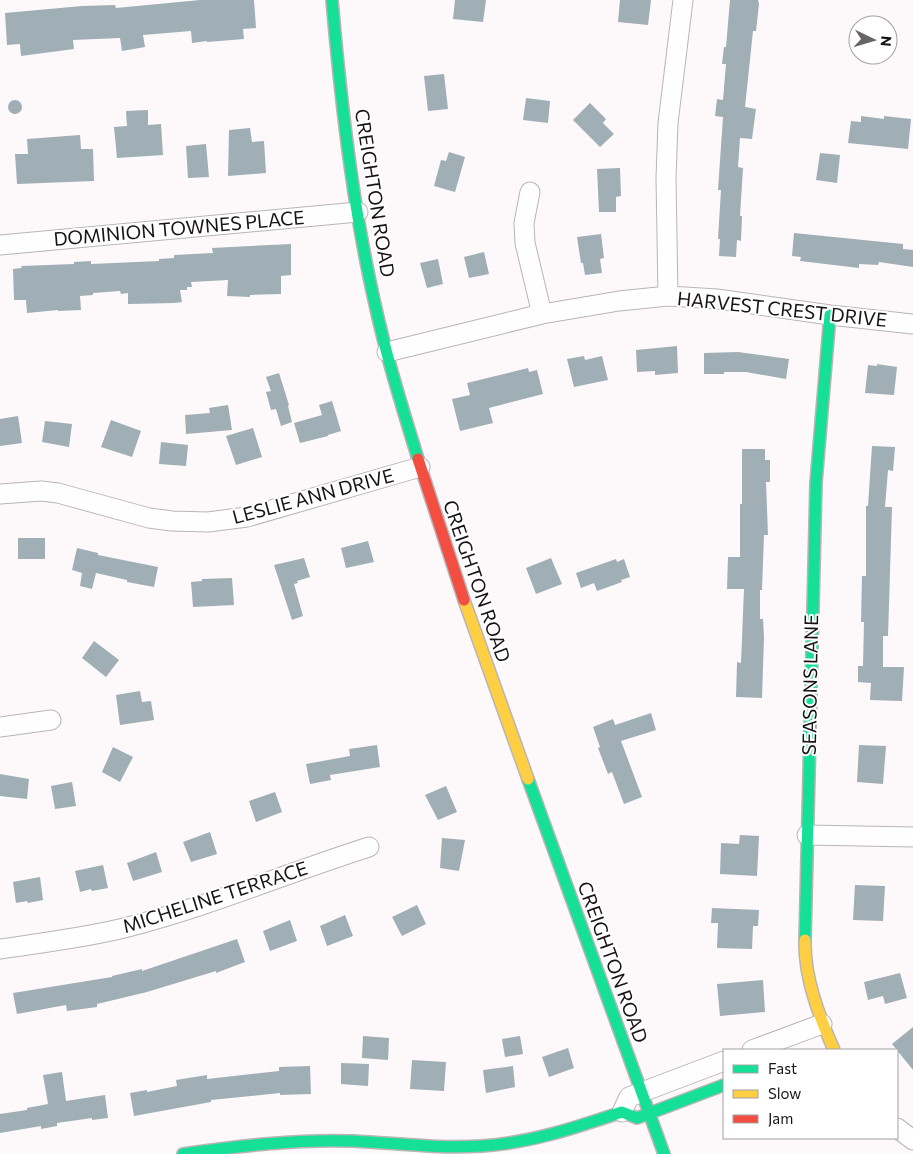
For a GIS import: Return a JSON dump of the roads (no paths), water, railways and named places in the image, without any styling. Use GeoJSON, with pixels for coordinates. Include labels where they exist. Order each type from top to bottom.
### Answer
{"type":"FeatureCollection","features":[{"type":"Feature","properties":{"kind":"street","name":"CREIGHTON ROAD"},"geometry":{"type":"LineString","coordinates":[[332,0],[339,80],[350,168],[358,212],[388,352],[420,466],[466,606],[664,1154]]}},
{"type":"Feature","properties":{"kind":"street"},"geometry":{"type":"LineString","coordinates":[[668,296],[666,178],[668,123],[683,0]]}},
{"type":"Feature","properties":{"kind":"street"},"geometry":{"type":"LineString","coordinates":[[530,192],[524,223],[525,243],[542,314]]}},
{"type":"Feature","properties":{"kind":"street","name":"DOMINION TOWNES PLACE"},"geometry":{"type":"LineString","coordinates":[[0,245],[358,212]]}},
{"type":"Feature","properties":{"kind":"street","name":"HARVEST CREST DRIVE"},"geometry":{"type":"LineString","coordinates":[[388,352],[542,314],[619,301],[668,296],[717,299],[830,315],[913,324]]}},
{"type":"Feature","properties":{"kind":"street","name":"SEASONS LANE"},"geometry":{"type":"LineString","coordinates":[[828,1049],[809,978],[805,950],[816,483],[830,315]]}},
{"type":"Feature","properties":{"kind":"street","name":"LESLIE ANN DRIVE"},"geometry":{"type":"LineString","coordinates":[[0,494],[41,491],[58,493],[149,518],[208,522],[247,517],[420,466]]}},
{"type":"Feature","properties":{"kind":"street"},"geometry":{"type":"LineString","coordinates":[[0,727],[50,720]]}},
{"type":"Feature","properties":{"kind":"street"},"geometry":{"type":"LineString","coordinates":[[807,835],[913,837]]}},
{"type":"Feature","properties":{"kind":"street","name":"MICHELINE TERRACE"},"geometry":{"type":"LineString","coordinates":[[0,950],[89,935],[156,919],[224,898],[303,868],[369,847]]}},
{"type":"Feature","properties":{"kind":"street"},"geometry":{"type":"LineString","coordinates":[[755,1049],[822,1024]]}},
{"type":"Feature","properties":{"kind":"street"},"geometry":{"type":"LineString","coordinates":[[622,1112],[629,1097],[723,1061]]}},
{"type":"Feature","properties":{"kind":"street"},"geometry":{"type":"LineString","coordinates":[[183,1154],[249,1150],[306,1141],[352,1141],[451,1147],[508,1144],[569,1130],[622,1112],[637,1118],[723,1085]]}},
{"type":"Feature","properties":{"kind":"street"},"geometry":{"type":"LineString","coordinates":[[898,1129],[913,1140]]}}]}
